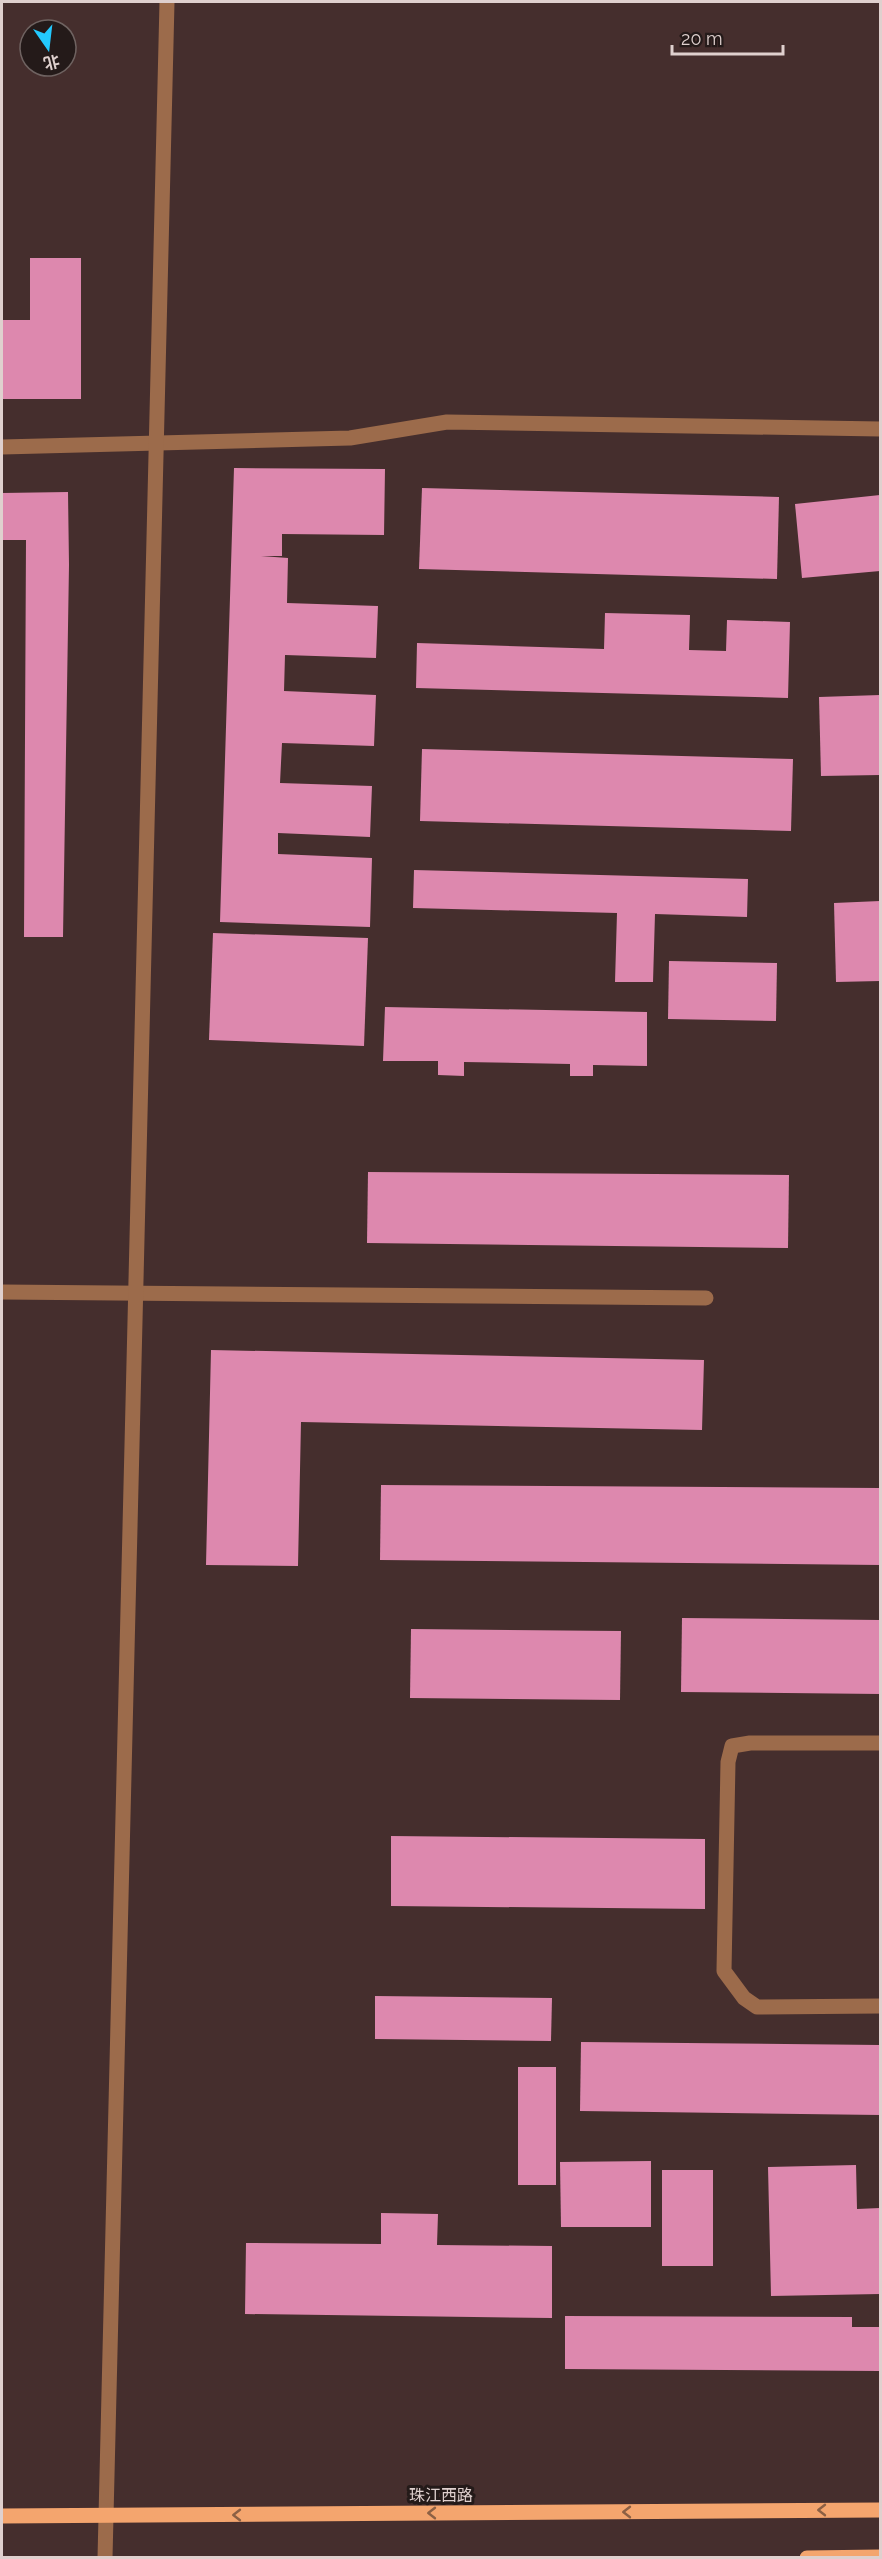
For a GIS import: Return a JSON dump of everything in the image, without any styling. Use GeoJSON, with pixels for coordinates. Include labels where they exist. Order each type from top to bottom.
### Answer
{"type":"FeatureCollection","features":[{"type":"Feature","properties":{"kind":"main road","name":"珠江西路"},"geometry":{"type":"LineString","coordinates":[[2,2516],[880,2510]]}},
{"type":"Feature","properties":{"kind":"main road"},"geometry":{"type":"LineString","coordinates":[[807,2558],[880,2557]]}},
{"type":"Feature","properties":{"kind":"street"},"geometry":{"type":"LineString","coordinates":[[105,2558],[166,2]]}},
{"type":"Feature","properties":{"kind":"street"},"geometry":{"type":"LineString","coordinates":[[2,447],[350,438],[447,422],[880,429]]}},
{"type":"Feature","properties":{"kind":"street"},"geometry":{"type":"LineString","coordinates":[[2,1292],[706,1298]]}},
{"type":"Feature","properties":{"kind":"street"},"geometry":{"type":"LineString","coordinates":[[880,1743],[750,1743],[732,1746],[728,1762],[724,1971],[744,1998],[757,2007],[880,2006]]}},
{"type":"Feature","properties":{"kind":"building"},"geometry":{"type":"Polygon","coordinates":[[[30,258],[81,258],[81,399],[2,399],[3,320],[30,320],[30,258]]]}},
{"type":"Feature","properties":{"kind":"building"},"geometry":{"type":"Polygon","coordinates":[[[234,468],[385,469],[384,535],[282,534],[282,556],[261,556],[288,558],[287,603],[378,606],[376,658],[285,655],[284,691],[376,695],[374,746],[282,743],[280,783],[372,786],[370,837],[278,833],[278,854],[372,858],[370,927],[220,922],[234,468]]]}},
{"type":"Feature","properties":{"kind":"building"},"geometry":{"type":"Polygon","coordinates":[[[422,488],[779,497],[777,579],[419,569],[422,488]]]}},
{"type":"Feature","properties":{"kind":"building"},"geometry":{"type":"Polygon","coordinates":[[[68,492],[69,565],[63,937],[24,937],[26,540],[2,540],[2,493],[68,492]]]}},
{"type":"Feature","properties":{"kind":"building"},"geometry":{"type":"Polygon","coordinates":[[[880,495],[880,571],[802,578],[795,504],[880,495]]]}},
{"type":"Feature","properties":{"kind":"building"},"geometry":{"type":"Polygon","coordinates":[[[605,613],[690,615],[689,650],[726,651],[727,620],[790,622],[788,698],[416,688],[417,643],[604,649],[605,613]]]}},
{"type":"Feature","properties":{"kind":"building"},"geometry":{"type":"Polygon","coordinates":[[[880,695],[880,775],[821,776],[819,697],[880,695]]]}},
{"type":"Feature","properties":{"kind":"building"},"geometry":{"type":"Polygon","coordinates":[[[422,749],[793,759],[791,831],[420,821],[422,749]]]}},
{"type":"Feature","properties":{"kind":"building"},"geometry":{"type":"Polygon","coordinates":[[[414,870],[748,879],[747,917],[655,914],[653,982],[615,982],[617,913],[413,908],[414,870]]]}},
{"type":"Feature","properties":{"kind":"building"},"geometry":{"type":"Polygon","coordinates":[[[880,901],[880,981],[836,982],[834,903],[880,901]]]}},
{"type":"Feature","properties":{"kind":"building"},"geometry":{"type":"Polygon","coordinates":[[[213,933],[368,938],[364,1046],[209,1040],[213,933]]]}},
{"type":"Feature","properties":{"kind":"building"},"geometry":{"type":"Polygon","coordinates":[[[669,961],[777,963],[776,1021],[668,1019],[669,961]]]}},
{"type":"Feature","properties":{"kind":"building"},"geometry":{"type":"Polygon","coordinates":[[[385,1007],[647,1012],[647,1066],[593,1065],[593,1076],[570,1076],[570,1064],[464,1062],[464,1076],[438,1075],[438,1061],[383,1061],[385,1007]]]}},
{"type":"Feature","properties":{"kind":"building"},"geometry":{"type":"Polygon","coordinates":[[[368,1172],[789,1175],[788,1248],[367,1243],[368,1172]]]}},
{"type":"Feature","properties":{"kind":"building"},"geometry":{"type":"Polygon","coordinates":[[[211,1350],[704,1360],[702,1430],[301,1422],[298,1566],[206,1565],[211,1350]]]}},
{"type":"Feature","properties":{"kind":"building"},"geometry":{"type":"Polygon","coordinates":[[[381,1485],[880,1488],[880,1565],[380,1560],[381,1485]]]}},
{"type":"Feature","properties":{"kind":"building"},"geometry":{"type":"Polygon","coordinates":[[[682,1618],[880,1620],[880,1694],[681,1692],[682,1618]]]}},
{"type":"Feature","properties":{"kind":"building"},"geometry":{"type":"Polygon","coordinates":[[[411,1629],[621,1631],[620,1700],[410,1698],[411,1629]]]}},
{"type":"Feature","properties":{"kind":"building"},"geometry":{"type":"Polygon","coordinates":[[[391,1836],[705,1839],[705,1909],[391,1906],[391,1836]]]}},
{"type":"Feature","properties":{"kind":"building"},"geometry":{"type":"Polygon","coordinates":[[[375,1996],[552,1998],[551,2041],[375,2039],[375,1996]]]}},
{"type":"Feature","properties":{"kind":"building"},"geometry":{"type":"Polygon","coordinates":[[[581,2042],[880,2045],[880,2115],[580,2111],[581,2042]]]}},
{"type":"Feature","properties":{"kind":"building"},"geometry":{"type":"Polygon","coordinates":[[[518,2067],[556,2067],[556,2185],[518,2185],[518,2067]]]}},
{"type":"Feature","properties":{"kind":"building"},"geometry":{"type":"Polygon","coordinates":[[[651,2161],[651,2227],[561,2227],[560,2162],[651,2161]]]}},
{"type":"Feature","properties":{"kind":"building"},"geometry":{"type":"Polygon","coordinates":[[[856,2165],[857,2209],[880,2208],[880,2294],[771,2296],[768,2167],[856,2165]]]}},
{"type":"Feature","properties":{"kind":"building"},"geometry":{"type":"Polygon","coordinates":[[[662,2170],[713,2170],[713,2266],[662,2266],[662,2170]]]}},
{"type":"Feature","properties":{"kind":"building"},"geometry":{"type":"Polygon","coordinates":[[[381,2213],[438,2214],[437,2245],[552,2246],[552,2318],[245,2314],[246,2243],[381,2244],[381,2213]]]}},
{"type":"Feature","properties":{"kind":"building"},"geometry":{"type":"Polygon","coordinates":[[[565,2316],[852,2317],[852,2327],[880,2327],[880,2371],[565,2369],[565,2316]]]}}]}
